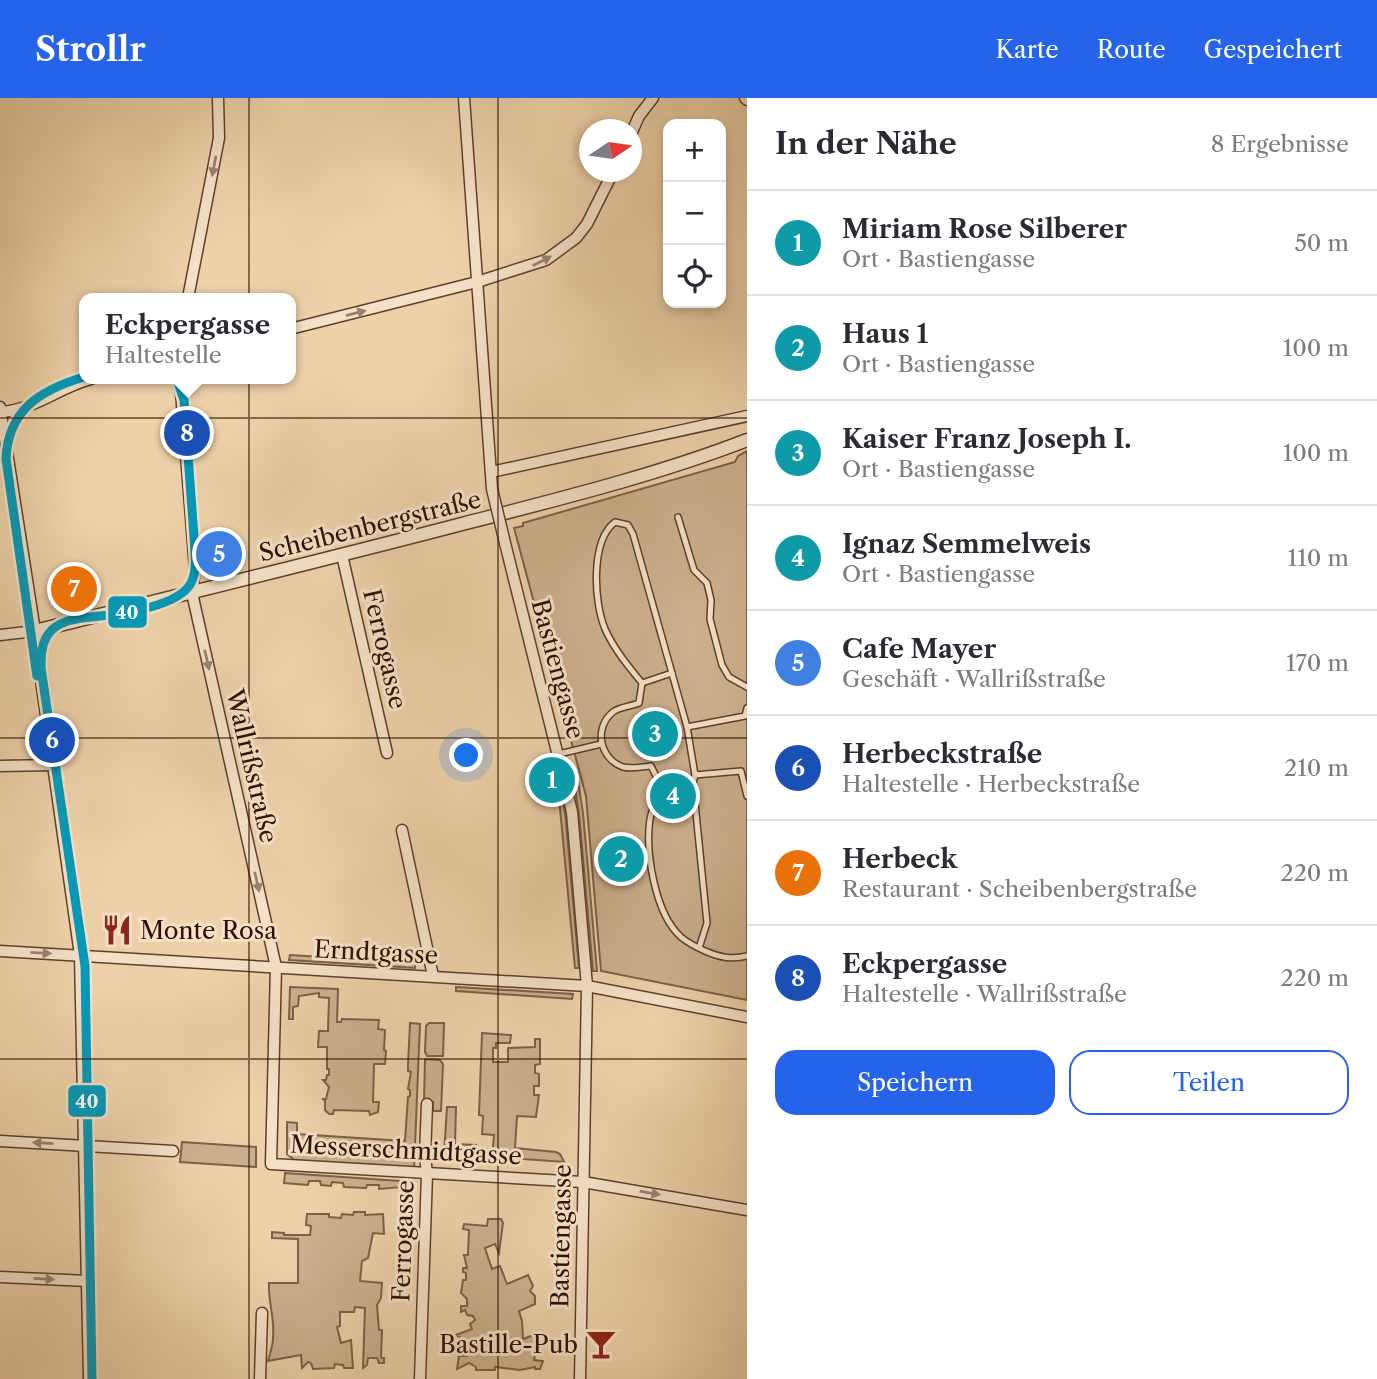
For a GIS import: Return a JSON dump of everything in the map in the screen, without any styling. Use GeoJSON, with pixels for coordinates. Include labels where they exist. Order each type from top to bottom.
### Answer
{"type":"FeatureCollection","features":[{"type":"Feature","properties":{"kind":"street"},"geometry":{"type":"LineString","coordinates":[[189,293],[219,138],[218,98]]}},
{"type":"Feature","properties":{"kind":"street","name":"Bastiengasse"},"geometry":{"type":"LineString","coordinates":[[464,98],[492,489],[572,812],[587,986],[580,1379]]}},
{"type":"Feature","properties":{"kind":"street"},"geometry":{"type":"LineString","coordinates":[[638,119],[653,98]]}},
{"type":"Feature","properties":{"kind":"street"},"geometry":{"type":"LineString","coordinates":[[296,327],[530,267],[563,249],[587,224],[608,182]]}},
{"type":"Feature","properties":{"kind":"street"},"geometry":{"type":"LineString","coordinates":[[79,383],[18,410],[1,410],[81,955],[90,1379]]}},
{"type":"Feature","properties":{"kind":"street","name":"Wallrißstraße"},"geometry":{"type":"LineString","coordinates":[[180,384],[195,569],[192,593],[276,967],[271,1164]]}},
{"type":"Feature","properties":{"kind":"street","name":"Scheibenbergstraße"},"geometry":{"type":"LineString","coordinates":[[491,472],[747,416]]}},
{"type":"Feature","properties":{"kind":"street","name":"Scheibenbergstraße"},"geometry":{"type":"LineString","coordinates":[[0,635],[35,631],[530,507],[710,454],[747,440]]}},
{"type":"Feature","properties":{"kind":"street","name":"Ferrogasse"},"geometry":{"type":"LineString","coordinates":[[342,555],[387,753]]}},
{"type":"Feature","properties":{"kind":"street"},"geometry":{"type":"LineString","coordinates":[[0,766],[53,765]]}},
{"type":"Feature","properties":{"kind":"street"},"geometry":{"type":"LineString","coordinates":[[402,830],[433,976]]}},
{"type":"Feature","properties":{"kind":"street","name":"Erndtgasse"},"geometry":{"type":"LineString","coordinates":[[0,951],[587,986],[747,1017]]}},
{"type":"Feature","properties":{"kind":"street","name":"Ferrogasse"},"geometry":{"type":"LineString","coordinates":[[420,1379],[427,1104]]}},
{"type":"Feature","properties":{"kind":"street"},"geometry":{"type":"LineString","coordinates":[[0,1141],[173,1151]]}},
{"type":"Feature","properties":{"kind":"street","name":"Messerschmidtgasse"},"geometry":{"type":"LineString","coordinates":[[271,1164],[583,1182],[747,1210]]}},
{"type":"Feature","properties":{"kind":"street"},"geometry":{"type":"LineString","coordinates":[[0,1277],[88,1282]]}},
{"type":"Feature","properties":{"kind":"street"},"geometry":{"type":"LineString","coordinates":[[260,1379],[262,1313]]}},
{"type":"Feature","properties":{"kind":"lane"},"geometry":{"type":"LineString","coordinates":[[678,517],[694,570],[708,583],[710,619],[722,665],[729,677],[747,687]]}},
{"type":"Feature","properties":{"kind":"lane"},"geometry":{"type":"LineString","coordinates":[[699,948],[707,923],[693,783],[695,775],[687,727],[634,534],[628,525],[615,522],[609,526],[603,537],[599,553],[599,607],[606,632],[618,653],[642,682],[639,703],[613,712],[601,727],[601,744],[610,759],[625,768],[651,766],[662,788],[651,816],[649,837],[651,867],[669,923],[680,936],[699,948],[723,958],[747,956]]}},
{"type":"Feature","properties":{"kind":"lane"},"geometry":{"type":"LineString","coordinates":[[642,682],[672,673]]}},
{"type":"Feature","properties":{"kind":"lane"},"geometry":{"type":"LineString","coordinates":[[687,727],[745,716],[747,708]]}},
{"type":"Feature","properties":{"kind":"lane"},"geometry":{"type":"LineString","coordinates":[[559,754],[601,744]]}},
{"type":"Feature","properties":{"kind":"lane"},"geometry":{"type":"LineString","coordinates":[[695,775],[741,771],[747,796]]}},
{"type":"Feature","properties":{"kind":"lane"},"geometry":{"type":"LineString","coordinates":[[662,788],[693,783]]}},
{"type":"Feature","properties":{"kind":"shaded area"},"geometry":{"type":"Polygon","coordinates":[[[747,451],[747,1000],[601,971],[586,796],[514,528],[523,526],[523,523],[735,462],[738,456],[747,451]]]}},
{"type":"Feature","properties":{"kind":"shaded area"},"geometry":{"type":"Polygon","coordinates":[[[578,781],[597,971],[593,971],[574,782],[578,781]]]}},
{"type":"Feature","properties":{"kind":"shaded area"},"geometry":{"type":"Polygon","coordinates":[[[559,798],[563,798],[566,822],[579,968],[575,968],[559,798]]]}},
{"type":"Feature","properties":{"kind":"shaded area"},"geometry":{"type":"Polygon","coordinates":[[[290,955],[415,963],[415,968],[289,960],[290,955]]]}},
{"type":"Feature","properties":{"kind":"shaded area"},"geometry":{"type":"Polygon","coordinates":[[[290,987],[338,989],[337,1022],[342,1019],[379,1020],[378,1029],[385,1030],[386,1051],[385,1064],[374,1064],[373,1102],[379,1102],[378,1112],[370,1115],[369,1111],[334,1110],[333,1114],[329,1114],[325,1110],[325,1100],[322,1099],[326,1099],[329,1087],[323,1080],[329,1075],[327,1047],[318,1047],[319,1031],[328,1031],[329,998],[319,997],[319,993],[299,996],[298,1006],[293,1007],[293,1019],[289,1019],[290,987]]]}},
{"type":"Feature","properties":{"kind":"shaded area"},"geometry":{"type":"Polygon","coordinates":[[[456,987],[573,994],[572,999],[456,991],[456,987]]]}},
{"type":"Feature","properties":{"kind":"shaded area"},"geometry":{"type":"Polygon","coordinates":[[[410,1023],[420,1024],[414,1170],[294,1160],[287,1154],[287,1122],[297,1123],[297,1134],[405,1141],[410,1096],[410,1023]]]}},
{"type":"Feature","properties":{"kind":"shaded area"},"geometry":{"type":"Polygon","coordinates":[[[429,1023],[444,1023],[443,1056],[427,1056],[425,1052],[426,1026],[429,1023]]]}},
{"type":"Feature","properties":{"kind":"shaded area"},"geometry":{"type":"Polygon","coordinates":[[[482,1033],[511,1035],[510,1043],[496,1043],[496,1048],[493,1048],[493,1062],[508,1062],[508,1048],[535,1047],[535,1039],[540,1039],[540,1064],[535,1065],[535,1073],[539,1074],[539,1086],[534,1086],[534,1095],[539,1095],[536,1117],[517,1116],[515,1148],[556,1152],[564,1162],[492,1157],[494,1135],[482,1134],[483,1116],[479,1115],[482,1033]]]}},
{"type":"Feature","properties":{"kind":"shaded area"},"geometry":{"type":"Polygon","coordinates":[[[425,1059],[440,1060],[443,1064],[441,1111],[433,1111],[433,1102],[424,1102],[425,1059]]]}},
{"type":"Feature","properties":{"kind":"shaded area"},"geometry":{"type":"Polygon","coordinates":[[[447,1107],[456,1107],[455,1144],[476,1145],[476,1156],[444,1154],[447,1107]]]}},
{"type":"Feature","properties":{"kind":"shaded area"},"geometry":{"type":"Polygon","coordinates":[[[182,1142],[256,1147],[256,1167],[180,1162],[182,1142]]]}},
{"type":"Feature","properties":{"kind":"shaded area"},"geometry":{"type":"Polygon","coordinates":[[[285,1173],[414,1182],[413,1191],[402,1191],[402,1187],[379,1189],[379,1185],[367,1185],[366,1188],[344,1187],[343,1183],[332,1182],[331,1186],[321,1185],[320,1181],[309,1181],[308,1185],[284,1183],[285,1173]]]}},
{"type":"Feature","properties":{"kind":"shaded area"},"geometry":{"type":"Polygon","coordinates":[[[354,1212],[365,1212],[365,1215],[383,1214],[384,1234],[373,1233],[368,1258],[362,1261],[360,1281],[382,1283],[381,1298],[377,1305],[379,1330],[382,1330],[381,1358],[384,1358],[384,1363],[379,1363],[377,1358],[368,1358],[367,1365],[363,1368],[365,1308],[355,1307],[354,1312],[340,1312],[340,1326],[337,1327],[341,1343],[351,1340],[353,1368],[335,1364],[334,1368],[313,1369],[308,1362],[302,1368],[301,1355],[268,1361],[273,1331],[269,1283],[298,1283],[298,1239],[272,1238],[272,1232],[310,1235],[311,1226],[306,1225],[307,1214],[329,1214],[329,1217],[341,1218],[342,1214],[353,1215],[354,1212]]]}},
{"type":"Feature","properties":{"kind":"shaded area"},"geometry":{"type":"Polygon","coordinates":[[[488,1219],[501,1219],[503,1223],[499,1253],[495,1244],[485,1248],[492,1269],[500,1266],[507,1284],[528,1275],[533,1286],[530,1291],[535,1296],[535,1304],[519,1311],[523,1339],[539,1333],[534,1360],[543,1361],[540,1369],[495,1367],[495,1370],[476,1370],[476,1367],[469,1363],[457,1369],[459,1356],[467,1356],[467,1349],[459,1349],[460,1337],[456,1335],[472,1329],[470,1324],[475,1320],[473,1316],[467,1315],[465,1310],[461,1312],[461,1306],[467,1306],[467,1299],[461,1293],[463,1280],[466,1280],[463,1268],[467,1268],[464,1255],[468,1255],[469,1230],[463,1229],[464,1224],[487,1226],[488,1219]]]}},
{"type":"Feature","properties":{"kind":"transit line","name":"40"},"geometry":{"type":"LineString","coordinates":[[37,676],[6,459],[8,442],[13,427],[29,404],[54,388],[79,379]]}},
{"type":"Feature","properties":{"kind":"transit line","name":"40"},"geometry":{"type":"LineString","coordinates":[[92,1379],[85,966],[41,656],[47,636],[64,622],[124,613],[164,603],[185,591],[191,583],[195,571],[195,555],[184,400],[179,384]]}},
{"type":"Feature","properties":{"kind":"place","name":"Eckpergasse"},"geometry":{"type":"Point","coordinates":[187,433]}},
{"type":"Feature","properties":{"kind":"place","name":"Cafe Mayer"},"geometry":{"type":"Point","coordinates":[219,554]}},
{"type":"Feature","properties":{"kind":"place","name":"Herbeck"},"geometry":{"type":"Point","coordinates":[74,589]}},
{"type":"Feature","properties":{"kind":"place","name":"Kaiser Franz Joseph I."},"geometry":{"type":"Point","coordinates":[655,734]}},
{"type":"Feature","properties":{"kind":"place","name":"Herbeckstraße"},"geometry":{"type":"Point","coordinates":[52,740]}},
{"type":"Feature","properties":{"kind":"place","name":"Miriam Rose Silberer"},"geometry":{"type":"Point","coordinates":[552,780]}},
{"type":"Feature","properties":{"kind":"place","name":"Ignaz Semmelweis"},"geometry":{"type":"Point","coordinates":[673,796]}},
{"type":"Feature","properties":{"kind":"place","name":"Haus 1"},"geometry":{"type":"Point","coordinates":[621,859]}},
{"type":"Feature","properties":{"kind":"place","name":"Monte Rosa"},"geometry":{"type":"Point","coordinates":[117,930]}},
{"type":"Feature","properties":{"kind":"place","name":"Bastille-Pub"},"geometry":{"type":"Point","coordinates":[601,1344]}}]}
